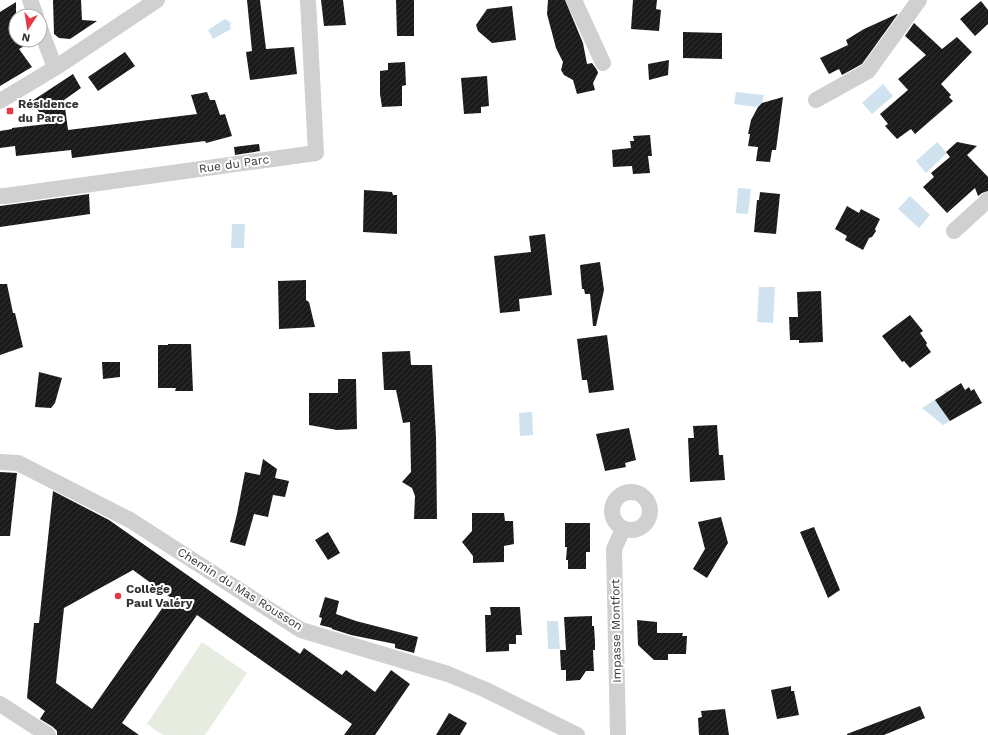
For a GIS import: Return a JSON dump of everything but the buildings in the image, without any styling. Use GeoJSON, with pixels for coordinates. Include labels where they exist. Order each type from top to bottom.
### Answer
{"type":"FeatureCollection","features":[{"type":"Feature","properties":{"kind":"street"},"geometry":{"type":"LineString","coordinates":[[0,100],[55,68],[157,0]]}},
{"type":"Feature","properties":{"kind":"street","name":"Rue du Parc"},"geometry":{"type":"LineString","coordinates":[[0,196],[316,153],[308,0]]}},
{"type":"Feature","properties":{"kind":"street"},"geometry":{"type":"LineString","coordinates":[[574,0],[603,63]]}},
{"type":"Feature","properties":{"kind":"street"},"geometry":{"type":"LineString","coordinates":[[816,100],[868,71],[919,0]]}},
{"type":"Feature","properties":{"kind":"street"},"geometry":{"type":"LineString","coordinates":[[48,48],[55,68]]}},
{"type":"Feature","properties":{"kind":"street"},"geometry":{"type":"LineString","coordinates":[[954,231],[988,200]]}},
{"type":"Feature","properties":{"kind":"street","name":"Chemin du Mas Rousson"},"geometry":{"type":"LineString","coordinates":[[0,462],[18,463],[130,520],[301,630],[448,674],[486,690],[578,735]]}},
{"type":"Feature","properties":{"kind":"street","name":"Impasse Montfort"},"geometry":{"type":"LineString","coordinates":[[618,735],[614,549],[623,529]]}},
{"type":"Feature","properties":{"kind":"street"},"geometry":{"type":"LineString","coordinates":[[0,704],[48,735]]}},
{"type":"Feature","properties":{"kind":"shaded area"},"geometry":{"type":"Polygon","coordinates":[[[202,642],[247,673],[205,735],[163,735],[147,724],[202,642]]]}},
{"type":"Feature","properties":{"kind":"water"},"geometry":{"type":"Polygon","coordinates":[[[225,19],[231,23],[231,29],[213,39],[208,30],[225,19]]]}},
{"type":"Feature","properties":{"kind":"water"},"geometry":{"type":"Polygon","coordinates":[[[883,84],[893,96],[872,114],[862,103],[883,84]]]}},
{"type":"Feature","properties":{"kind":"water"},"geometry":{"type":"Polygon","coordinates":[[[736,92],[764,95],[762,103],[756,107],[734,104],[736,92]]]}},
{"type":"Feature","properties":{"kind":"water"},"geometry":{"type":"Polygon","coordinates":[[[937,142],[947,153],[926,173],[916,161],[937,142]]]}},
{"type":"Feature","properties":{"kind":"water"},"geometry":{"type":"Polygon","coordinates":[[[738,188],[751,189],[748,214],[736,213],[738,188]]]}},
{"type":"Feature","properties":{"kind":"water"},"geometry":{"type":"Polygon","coordinates":[[[910,196],[930,215],[919,228],[898,209],[910,196]]]}},
{"type":"Feature","properties":{"kind":"water"},"geometry":{"type":"Polygon","coordinates":[[[232,224],[245,224],[244,248],[231,248],[232,224]]]}},
{"type":"Feature","properties":{"kind":"water"},"geometry":{"type":"Polygon","coordinates":[[[759,287],[775,287],[773,323],[757,322],[759,287]]]}},
{"type":"Feature","properties":{"kind":"water"},"geometry":{"type":"Polygon","coordinates":[[[948,389],[955,401],[942,409],[950,421],[943,425],[922,408],[945,394],[944,391],[948,389]]]}},
{"type":"Feature","properties":{"kind":"water"},"geometry":{"type":"Polygon","coordinates":[[[532,412],[533,435],[520,436],[519,413],[532,412]]]}},
{"type":"Feature","properties":{"kind":"water"},"geometry":{"type":"Polygon","coordinates":[[[547,621],[558,621],[560,649],[548,649],[547,621]]]}},
{"type":"Feature","properties":{"kind":"place","name":"Résidence du Parc"},"geometry":{"type":"Point","coordinates":[10,111]}},
{"type":"Feature","properties":{"kind":"place","name":"Collège Paul Valéry"},"geometry":{"type":"Point","coordinates":[118,596]}}]}
